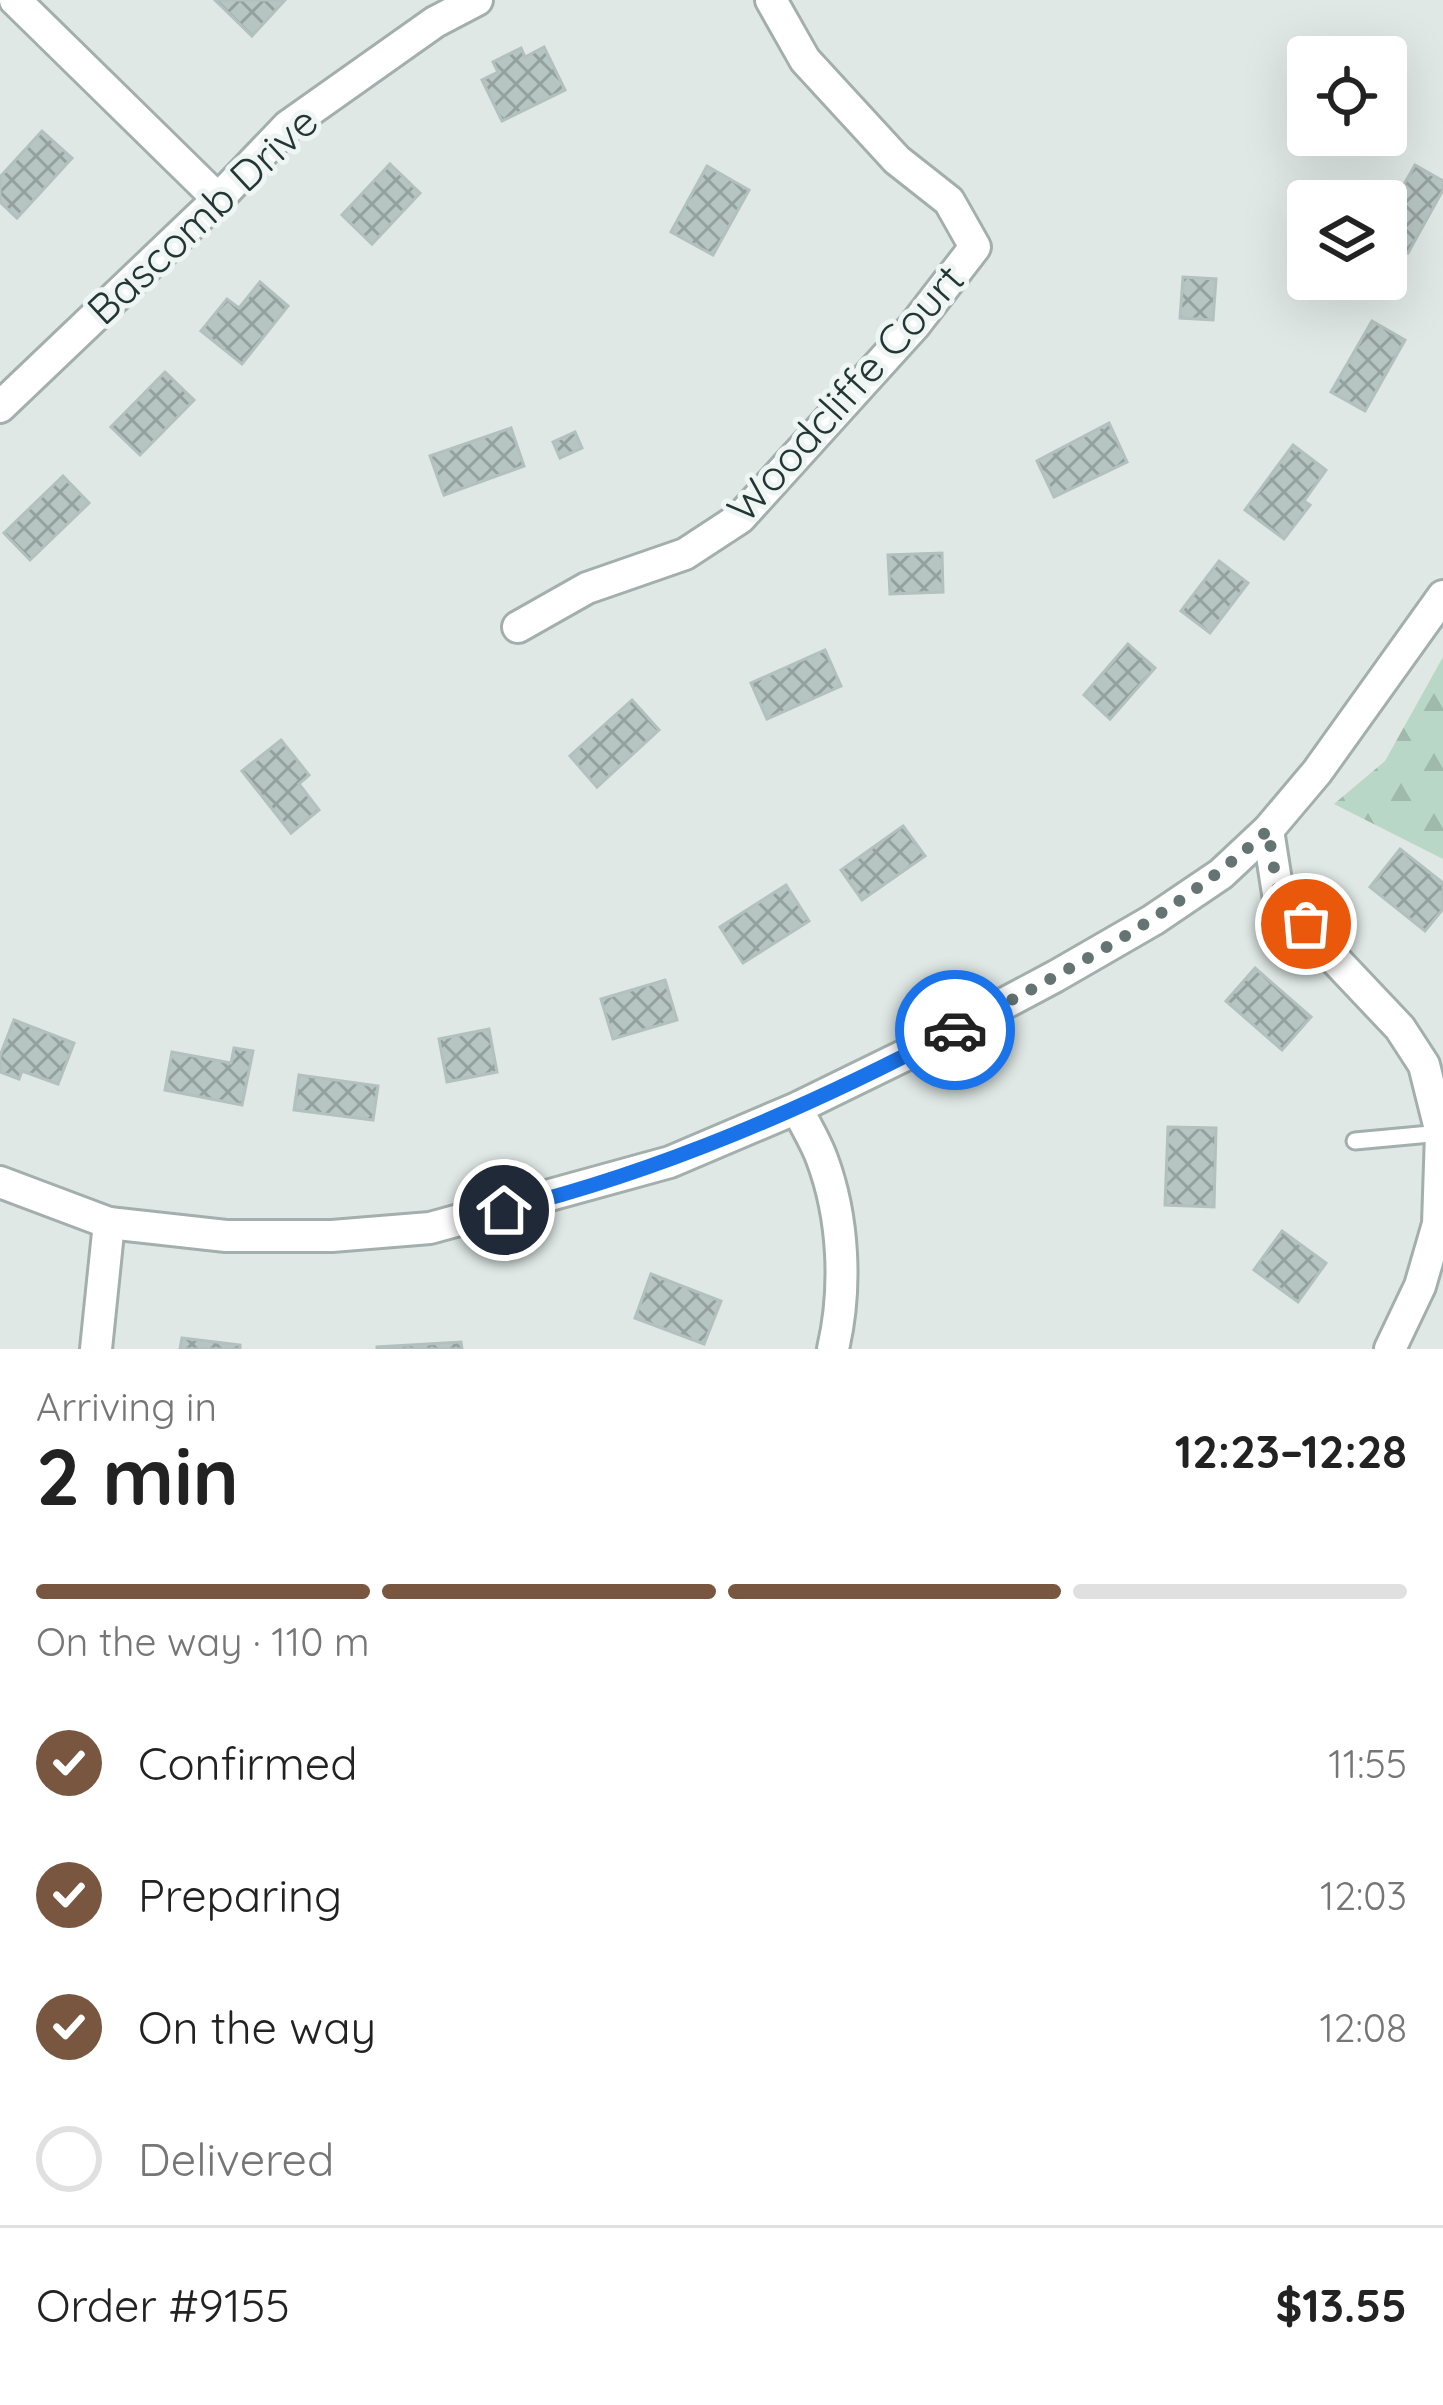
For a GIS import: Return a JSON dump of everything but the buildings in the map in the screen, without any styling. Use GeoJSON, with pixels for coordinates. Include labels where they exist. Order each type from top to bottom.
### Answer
{"type":"FeatureCollection","features":[{"type":"Feature","properties":{"kind":"street"},"geometry":{"type":"LineString","coordinates":[[15,0],[218,200]]}},
{"type":"Feature","properties":{"kind":"street","name":"Bascomb Drive"},"geometry":{"type":"LineString","coordinates":[[0,407],[218,200],[288,126],[435,22],[477,0]]}},
{"type":"Feature","properties":{"kind":"street","name":"Woodcliffe Court"},"geometry":{"type":"LineString","coordinates":[[518,628],[587,588],[685,554],[740,518],[914,326],[975,247],[949,201],[897,160],[805,60],[771,0]]}},
{"type":"Feature","properties":{"kind":"street"},"geometry":{"type":"LineString","coordinates":[[0,1182],[110,1223],[226,1236],[332,1237],[430,1228],[670,1162],[796,1108],[952,1031],[1153,920],[1221,874],[1268,830],[1317,772],[1443,596]]}},
{"type":"Feature","properties":{"kind":"street"},"geometry":{"type":"LineString","coordinates":[[1268,830],[1279,900],[1400,1028],[1424,1064],[1442,1132],[1438,1224],[1420,1286],[1390,1349]]}},
{"type":"Feature","properties":{"kind":"street"},"geometry":{"type":"LineString","coordinates":[[796,1108],[823,1160],[839,1235],[842,1310],[833,1349]]}},
{"type":"Feature","properties":{"kind":"street"},"geometry":{"type":"LineString","coordinates":[[96,1349],[110,1223]]}},
{"type":"Feature","properties":{"kind":"lane"},"geometry":{"type":"LineString","coordinates":[[1355,1141],[1442,1132]]}},
{"type":"Feature","properties":{"kind":"green space"},"geometry":{"type":"Polygon","coordinates":[[[1443,657],[1443,859],[1334,804],[1385,761],[1443,657]]]}},
{"type":"Feature","properties":{"kind":"way so far"},"geometry":{"type":"LineString","coordinates":[[955,1030],[1153,920],[1221,874],[1268,830],[1279,900],[1306,924]]}},
{"type":"Feature","properties":{"kind":"route"},"geometry":{"type":"LineString","coordinates":[[504,1210],[670,1162],[796,1108],[955,1030]]}}]}
